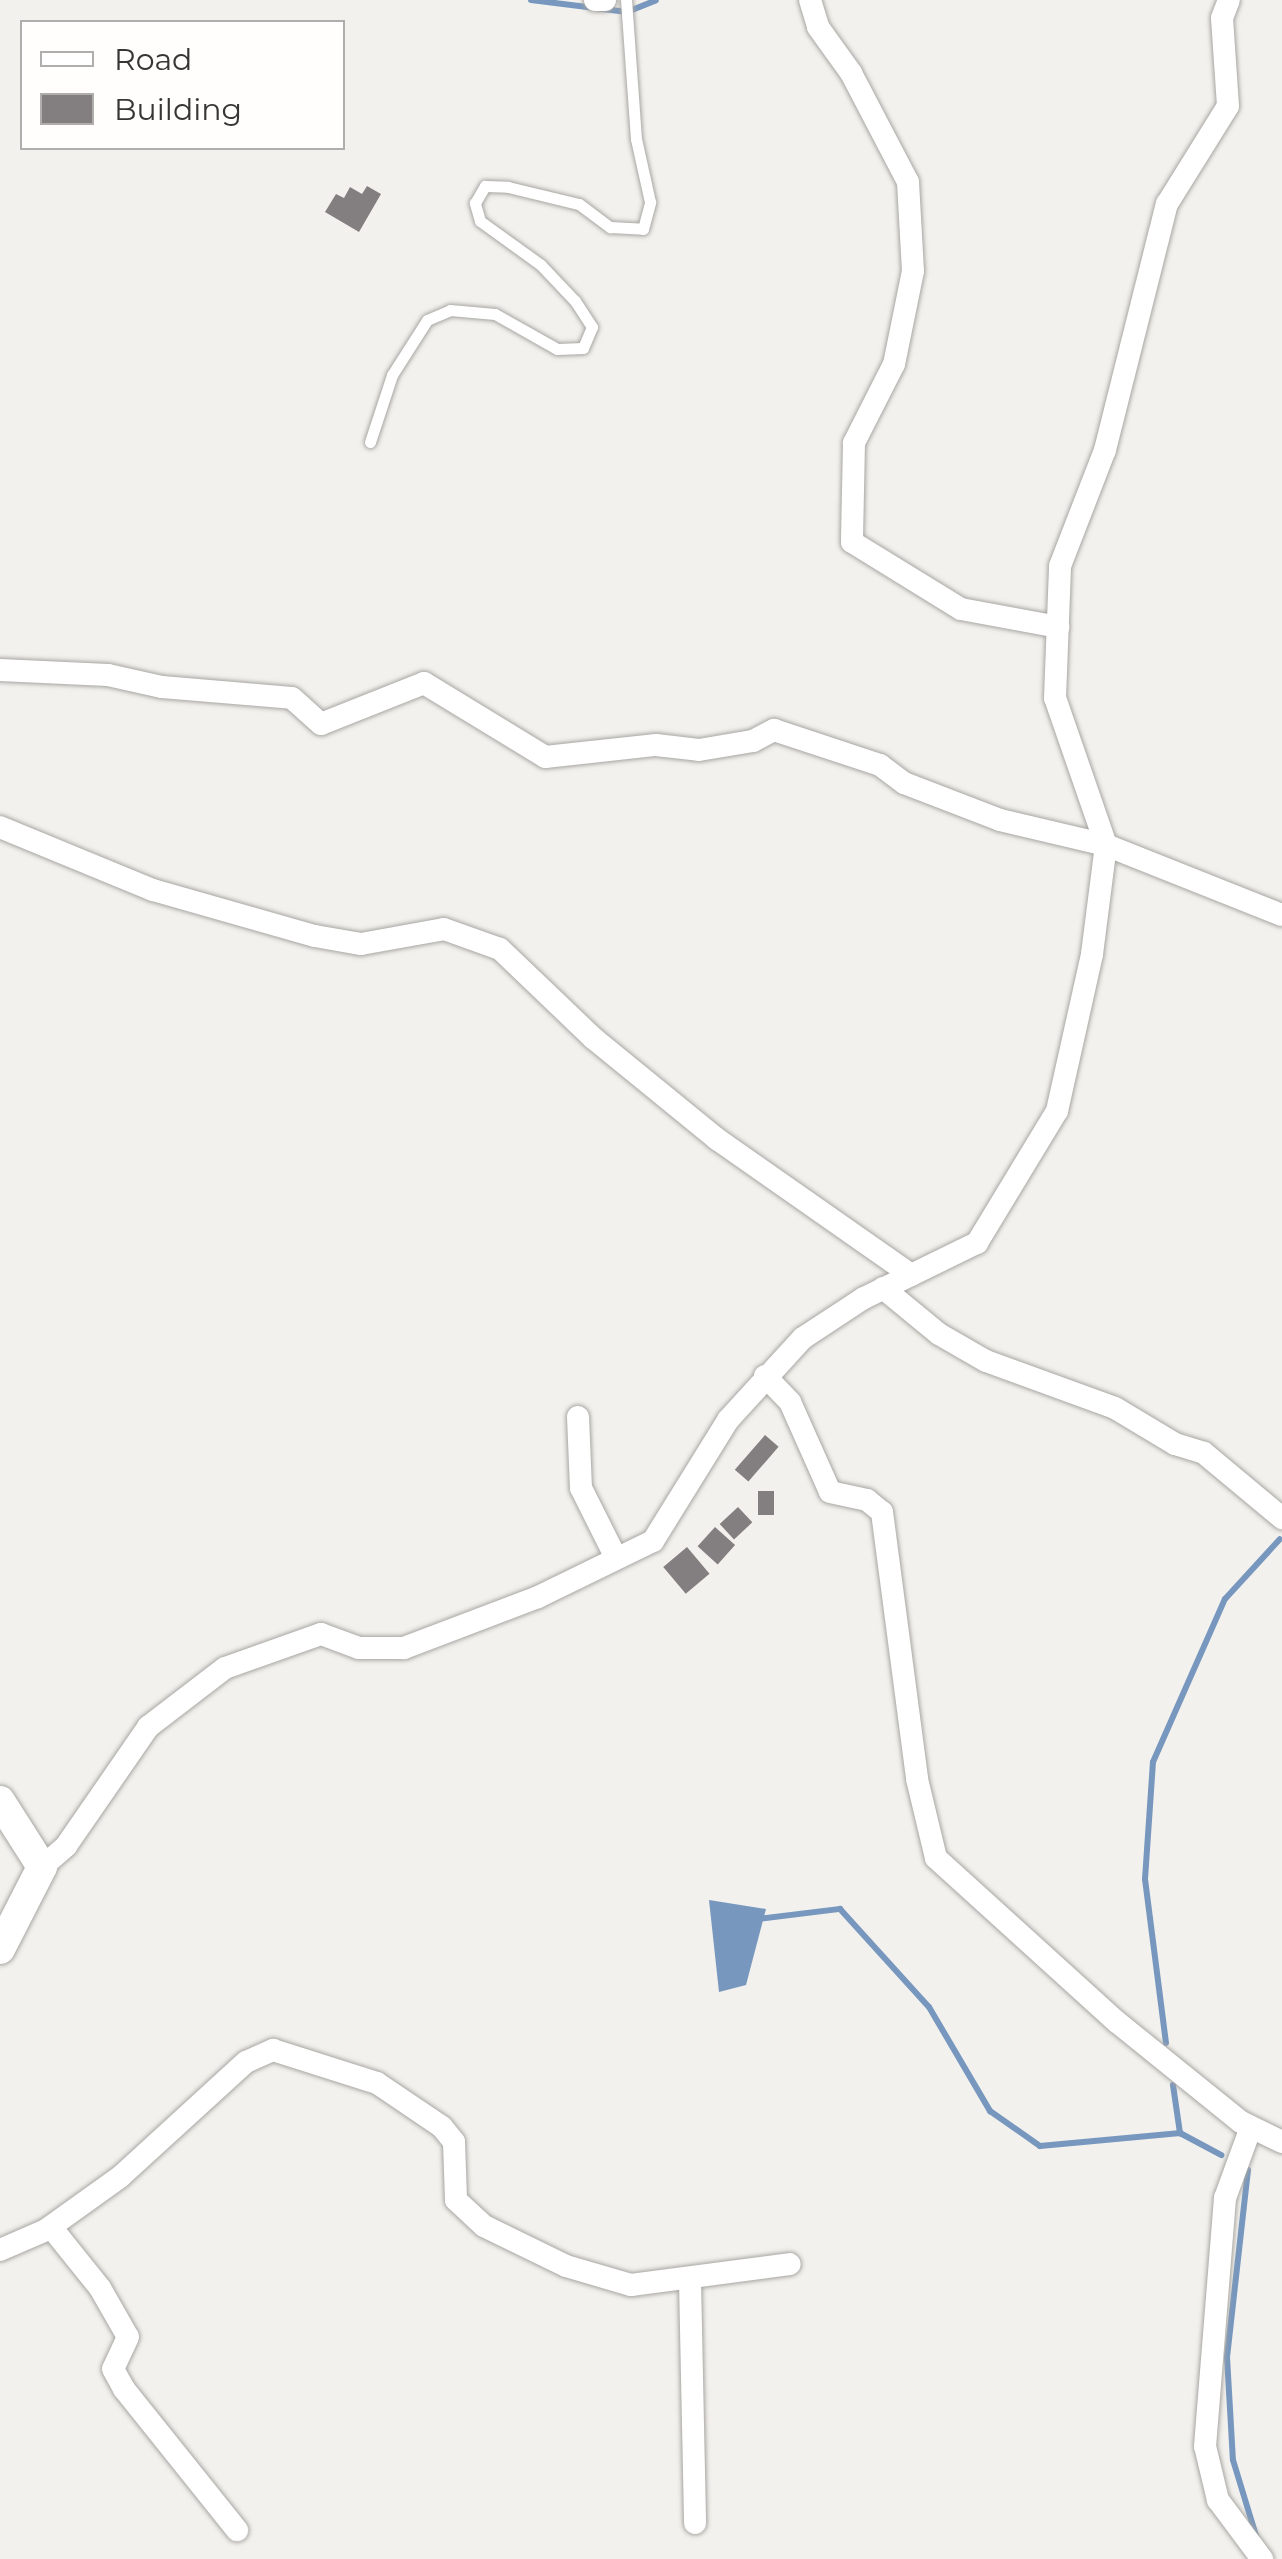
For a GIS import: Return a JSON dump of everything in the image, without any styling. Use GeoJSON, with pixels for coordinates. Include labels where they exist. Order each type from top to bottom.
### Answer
{"type":"FeatureCollection","features":[{"type":"Feature","properties":{"kind":"main road"},"geometry":{"type":"LineString","coordinates":[[0,1801],[42,1867],[0,1949]]}},
{"type":"Feature","properties":{"kind":"street"},"geometry":{"type":"LineString","coordinates":[[595,0],[605,0]]}},
{"type":"Feature","properties":{"kind":"street"},"geometry":{"type":"LineString","coordinates":[[810,0],[818,27],[851,73],[908,182],[913,270],[894,364],[854,443],[852,542],[961,609],[1058,627]]}},
{"type":"Feature","properties":{"kind":"street"},"geometry":{"type":"LineString","coordinates":[[42,1867],[66,1846],[148,1727],[225,1668],[320,1634],[359,1648],[404,1648],[538,1597],[615,1556],[653,1541],[703,1458],[765,1376],[803,1338],[883,1288],[977,1243],[1057,1111],[1092,954],[1106,845],[1055,698],[1060,566],[1105,450],[1167,204],[1228,106],[1222,18],[1229,0]]}},
{"type":"Feature","properties":{"kind":"street"},"geometry":{"type":"LineString","coordinates":[[0,670],[108,674],[162,687],[292,698],[321,724],[424,683],[545,757],[656,745],[698,750],[753,741],[774,730],[880,766],[904,783],[1000,820],[1106,845],[1282,915]]}},
{"type":"Feature","properties":{"kind":"street"},"geometry":{"type":"LineString","coordinates":[[0,828],[153,890],[298,932],[361,944],[444,929],[500,949],[594,1038],[716,1139],[910,1275]]}},
{"type":"Feature","properties":{"kind":"street"},"geometry":{"type":"LineString","coordinates":[[883,1288],[938,1334],[986,1361],[1115,1408],[1174,1444],[1204,1452],[1282,1518]]}},
{"type":"Feature","properties":{"kind":"street"},"geometry":{"type":"LineString","coordinates":[[765,1376],[790,1402],[830,1492],[866,1500],[882,1512],[917,1778],[936,1858],[1097,2005],[1252,2127],[1282,2142]]}},
{"type":"Feature","properties":{"kind":"street"},"geometry":{"type":"LineString","coordinates":[[578,1417],[581,1488],[615,1556]]}},
{"type":"Feature","properties":{"kind":"street"},"geometry":{"type":"LineString","coordinates":[[0,2250],[51,2227],[120,2177],[246,2062],[273,2050],[376,2083],[442,2127],[454,2142],[456,2200],[484,2226],[600,2278],[631,2285],[690,2281],[790,2264]]}},
{"type":"Feature","properties":{"kind":"street"},"geometry":{"type":"LineString","coordinates":[[1252,2127],[1224,2198],[1205,2446],[1218,2500],[1262,2559]]}},
{"type":"Feature","properties":{"kind":"street"},"geometry":{"type":"LineString","coordinates":[[51,2227],[100,2288],[128,2337],[113,2369],[124,2389],[237,2530]]}},
{"type":"Feature","properties":{"kind":"street"},"geometry":{"type":"LineString","coordinates":[[690,2281],[694,2523]]}},
{"type":"Feature","properties":{"kind":"lane"},"geometry":{"type":"LineString","coordinates":[[370,442],[392,375],[426,320],[450,310],[495,314],[557,349],[583,348],[592,328],[575,301],[542,265],[480,221],[475,203],[485,186],[508,187],[579,204],[610,227],[643,229],[650,202],[636,139],[626,0]]}},
{"type":"Feature","properties":{"kind":"water"},"geometry":{"type":"Polygon","coordinates":[[[709,1900],[766,1909],[746,1985],[719,1992],[709,1900]]]}},
{"type":"Feature","properties":{"kind":"building"},"geometry":{"type":"Polygon","coordinates":[[[367,186],[381,194],[359,232],[325,212],[336,194],[344,198],[350,187],[362,194],[367,186]]]}},
{"type":"Feature","properties":{"kind":"building"},"geometry":{"type":"Polygon","coordinates":[[[765,1435],[779,1447],[748,1482],[735,1470],[765,1435]]]}},
{"type":"Feature","properties":{"kind":"building"},"geometry":{"type":"Polygon","coordinates":[[[758,1491],[774,1491],[774,1515],[758,1515],[758,1491]]]}},
{"type":"Feature","properties":{"kind":"building"},"geometry":{"type":"Polygon","coordinates":[[[738,1507],[752,1522],[734,1539],[720,1524],[738,1507]]]}},
{"type":"Feature","properties":{"kind":"building"},"geometry":{"type":"Polygon","coordinates":[[[715,1527],[735,1545],[718,1564],[698,1546],[715,1527]]]}},
{"type":"Feature","properties":{"kind":"building"},"geometry":{"type":"Polygon","coordinates":[[[687,1547],[709,1574],[686,1594],[663,1567],[687,1547]]]}},
{"type":"Feature","properties":{"kind":"waterway"},"geometry":{"type":"LineString","coordinates":[[531,0],[627,12],[656,0]]}},
{"type":"Feature","properties":{"kind":"waterway"},"geometry":{"type":"LineString","coordinates":[[1166,2043],[1145,1879],[1153,1762],[1225,1599],[1280,1539]]}},
{"type":"Feature","properties":{"kind":"waterway"},"geometry":{"type":"LineString","coordinates":[[758,1919],[840,1909],[929,2007],[990,2111],[1040,2146],[1180,2133],[1221,2155]]}},
{"type":"Feature","properties":{"kind":"waterway"},"geometry":{"type":"LineString","coordinates":[[1173,2085],[1180,2133]]}},
{"type":"Feature","properties":{"kind":"waterway"},"geometry":{"type":"LineString","coordinates":[[1248,2170],[1227,2357],[1233,2460],[1257,2539]]}}]}
